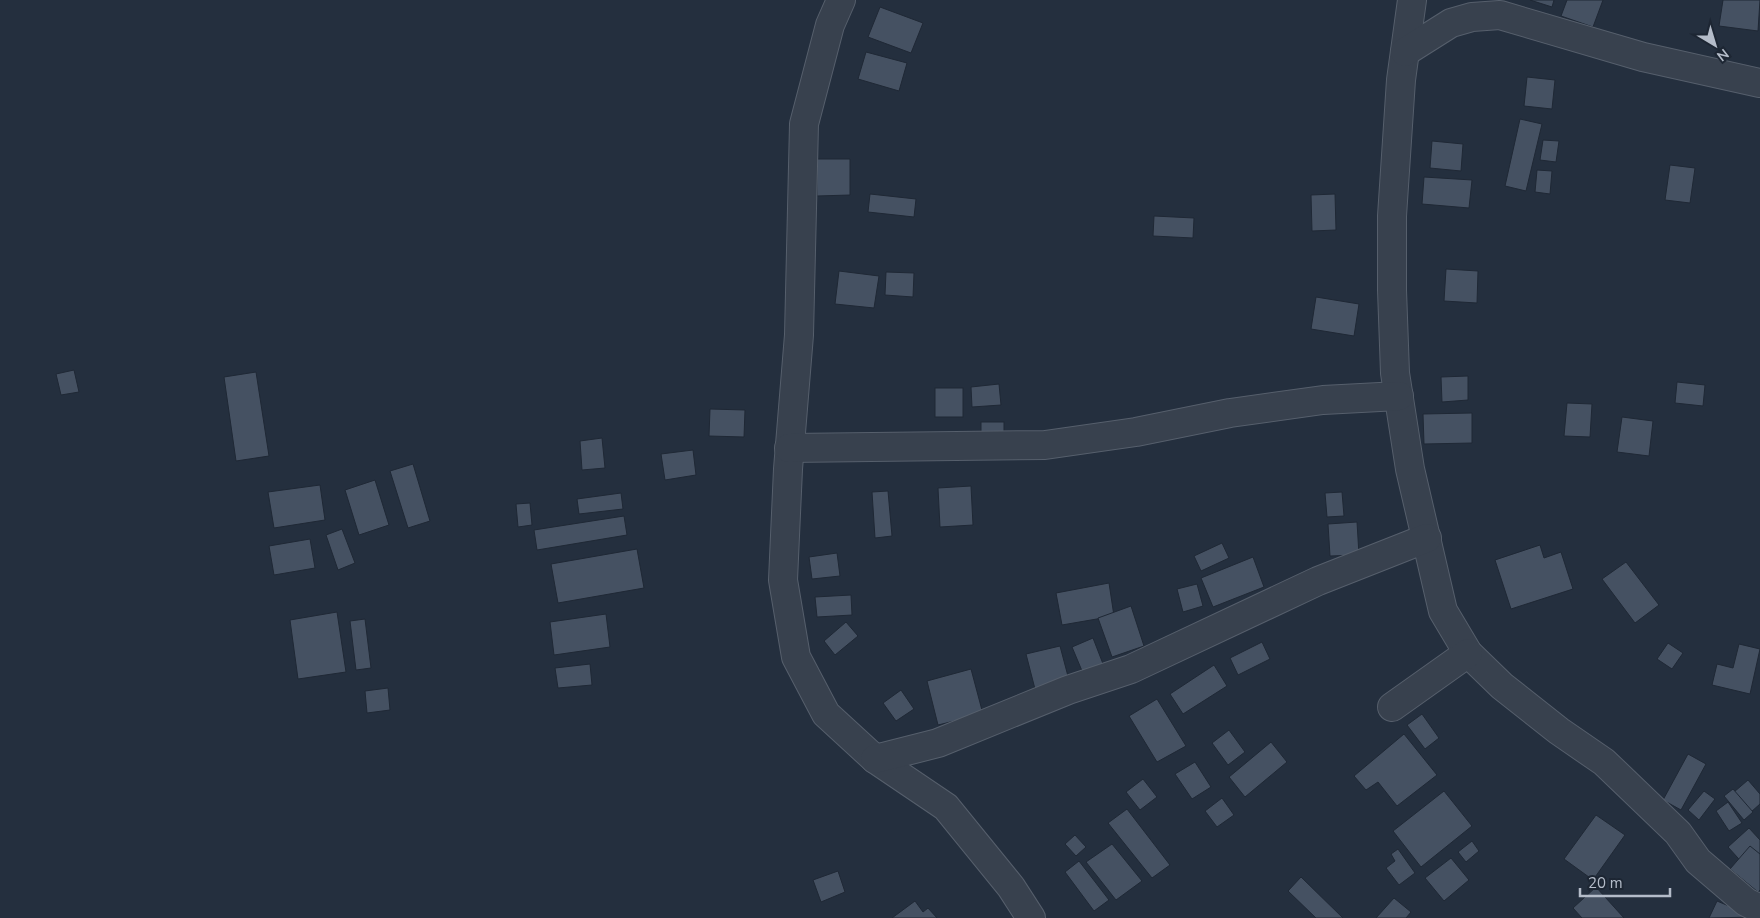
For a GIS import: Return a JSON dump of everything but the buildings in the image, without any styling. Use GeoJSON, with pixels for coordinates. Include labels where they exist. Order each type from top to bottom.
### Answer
{"type":"FeatureCollection","features":[{"type":"Feature","properties":{"kind":"street"},"geometry":{"type":"LineString","coordinates":[[841,0],[830,25],[804,124],[799,335],[789,448],[783,580],[796,656],[826,714],[875,759],[946,807],[1012,887],[1031,918]]}},
{"type":"Feature","properties":{"kind":"street"},"geometry":{"type":"LineString","coordinates":[[1412,0],[1405,52],[1392,216],[1392,290],[1396,373],[1410,469],[1443,610],[1468,653],[1502,686],[1559,731],[1604,762],[1678,833],[1698,861],[1746,902],[1760,909]]}},
{"type":"Feature","properties":{"kind":"street"},"geometry":{"type":"LineString","coordinates":[[1405,52],[1451,23],[1472,17],[1500,15],[1643,57],[1760,83]]}},
{"type":"Feature","properties":{"kind":"street"},"geometry":{"type":"LineString","coordinates":[[789,448],[1045,446],[1136,432],[1230,413],[1323,400],[1399,396]]}},
{"type":"Feature","properties":{"kind":"street"},"geometry":{"type":"LineString","coordinates":[[875,759],[938,743],[1068,690],[1131,669],[1318,581],[1427,538]]}},
{"type":"Feature","properties":{"kind":"street"},"geometry":{"type":"LineString","coordinates":[[1392,707],[1468,653]]}}]}
